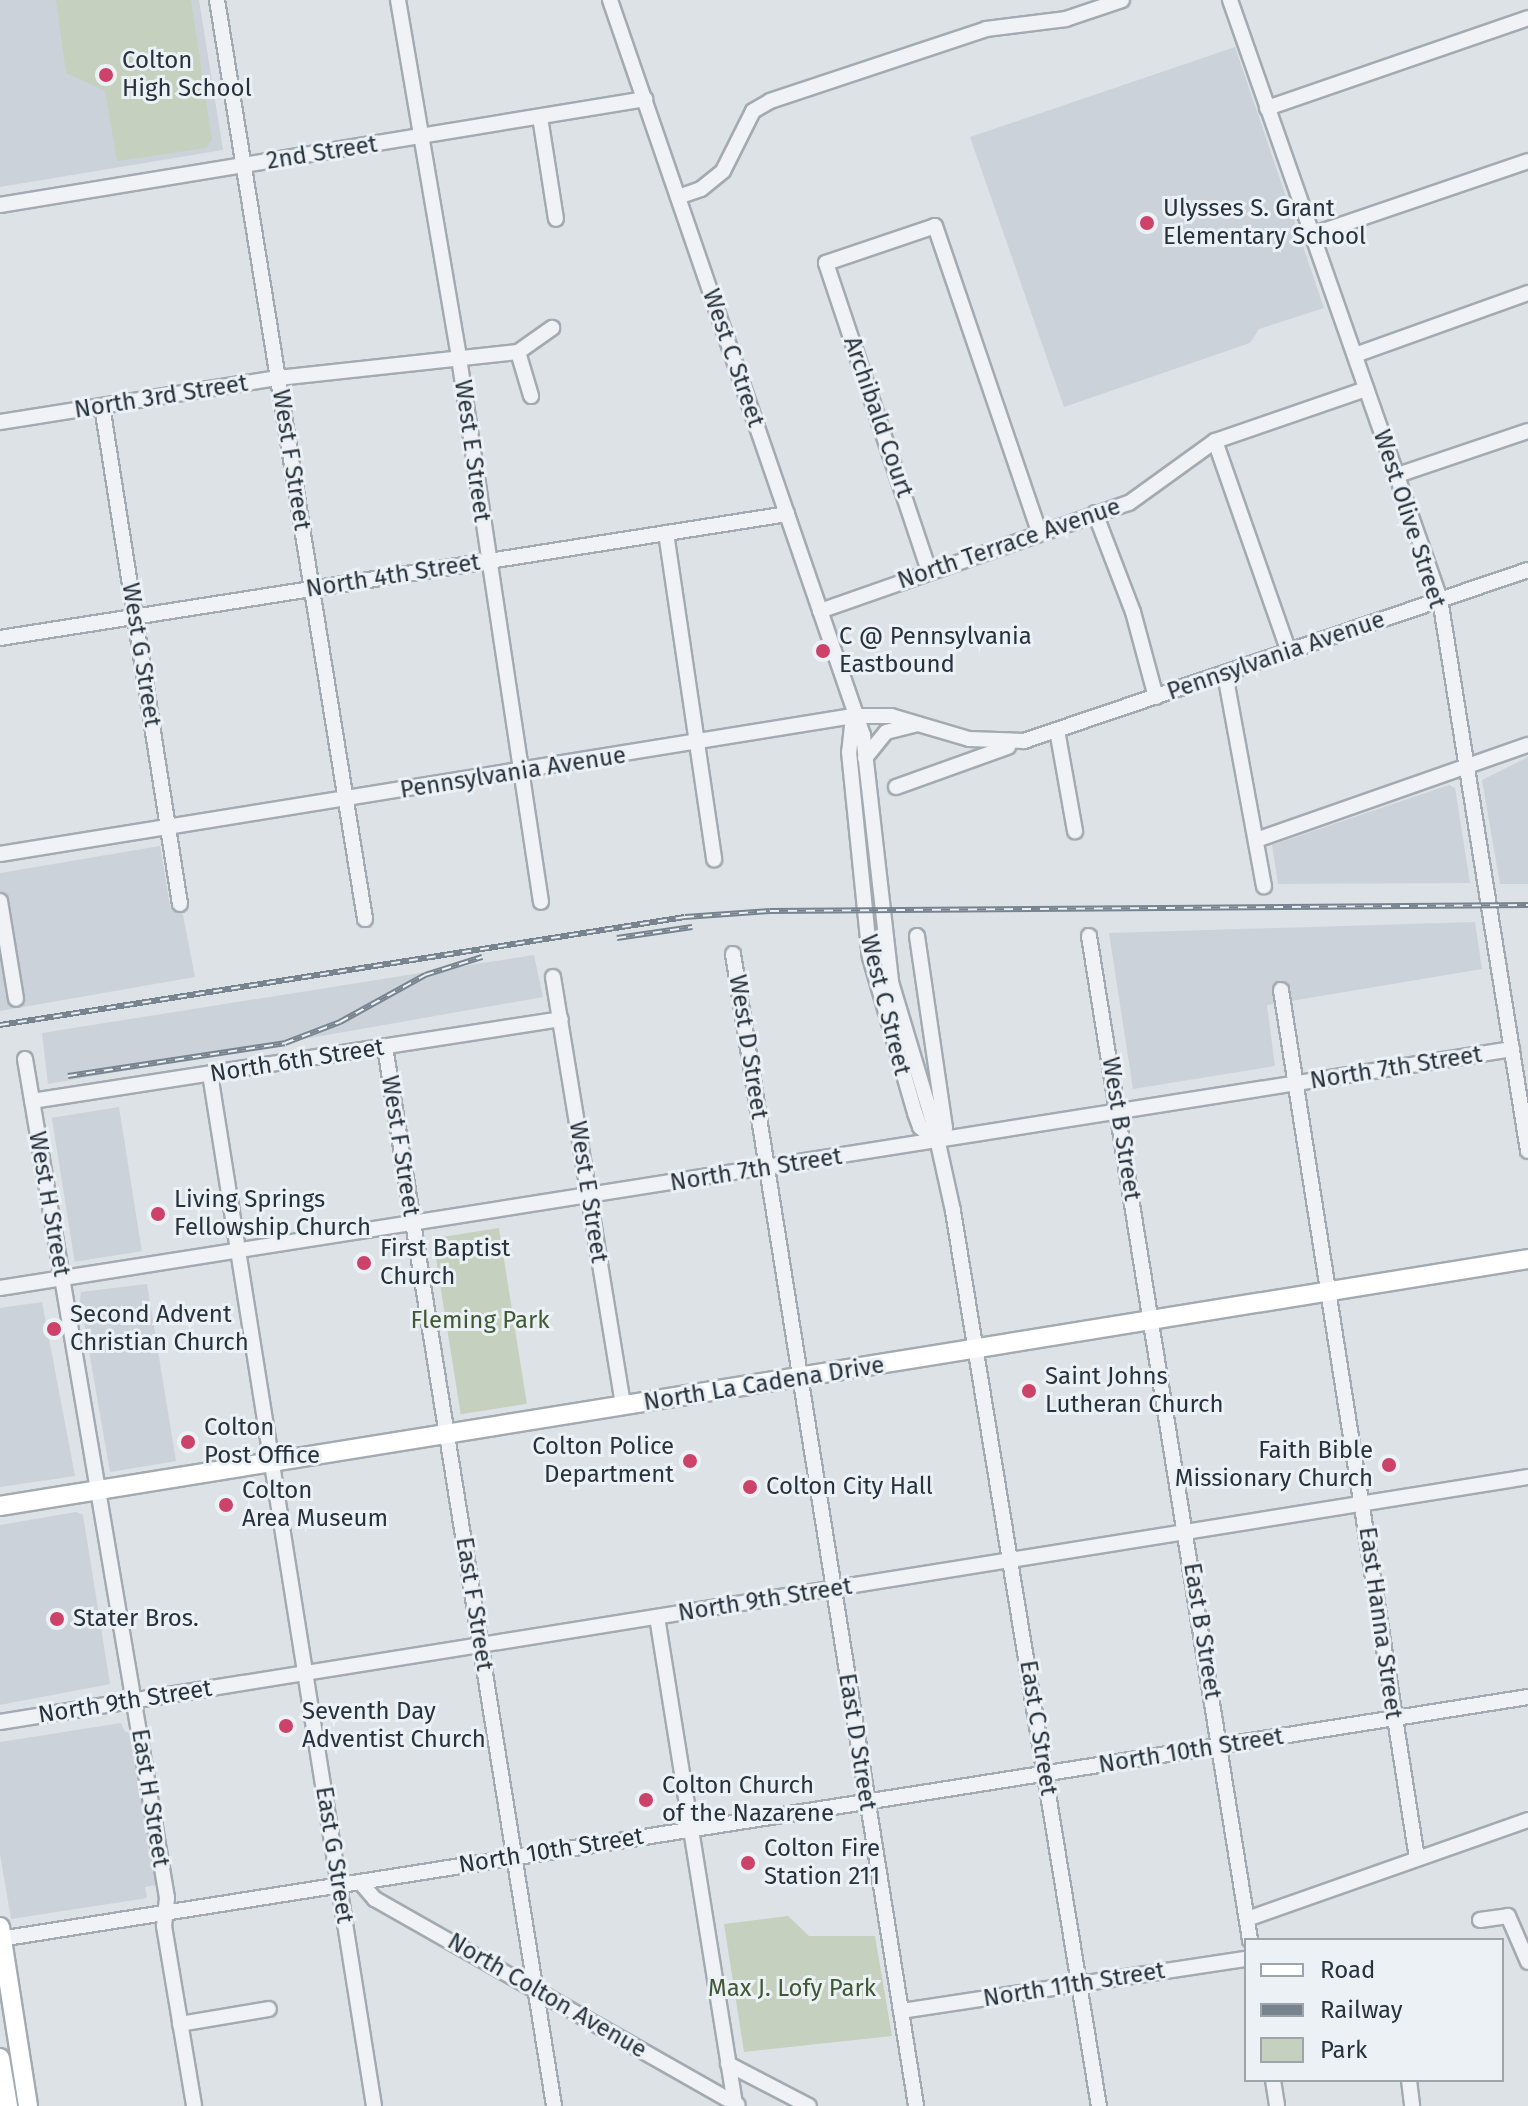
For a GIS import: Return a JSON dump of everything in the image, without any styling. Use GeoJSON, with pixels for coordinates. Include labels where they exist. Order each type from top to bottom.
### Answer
{"type":"FeatureCollection","features":[{"type":"Feature","properties":{"kind":"main road","name":"North La Cadena Drive"},"geometry":{"type":"LineString","coordinates":[[0,1506],[1528,1259]]}},
{"type":"Feature","properties":{"kind":"main road"},"geometry":{"type":"LineString","coordinates":[[1,1935],[28,2106]]}},
{"type":"Feature","properties":{"kind":"main road"},"geometry":{"type":"LineString","coordinates":[[0,2058],[8,2106]]}},
{"type":"Feature","properties":{"kind":"street","name":"West F Street"},"geometry":{"type":"LineString","coordinates":[[217,0],[365,919]]}},
{"type":"Feature","properties":{"kind":"street","name":"West E Street"},"geometry":{"type":"LineString","coordinates":[[398,0],[459,358],[487,561],[541,902]]}},
{"type":"Feature","properties":{"kind":"street"},"geometry":{"type":"LineString","coordinates":[[678,197],[701,189],[723,171],[753,111],[770,101],[986,29],[1066,19],[1122,0]]}},
{"type":"Feature","properties":{"kind":"street","name":"West Olive Street"},"geometry":{"type":"LineString","coordinates":[[1230,0],[1440,599],[1512,1049],[1522,1078],[1528,1151]]}},
{"type":"Feature","properties":{"kind":"street","name":"West C Street"},"geometry":{"type":"LineString","coordinates":[[612,1],[853,716],[863,735],[891,982],[936,1141],[975,1350]]}},
{"type":"Feature","properties":{"kind":"street"},"geometry":{"type":"LineString","coordinates":[[1267,108],[1528,18]]}},
{"type":"Feature","properties":{"kind":"street","name":"2nd Street"},"geometry":{"type":"LineString","coordinates":[[0,205],[645,99]]}},
{"type":"Feature","properties":{"kind":"street"},"geometry":{"type":"LineString","coordinates":[[540,117],[556,219]]}},
{"type":"Feature","properties":{"kind":"street"},"geometry":{"type":"LineString","coordinates":[[1311,235],[1528,161]]}},
{"type":"Feature","properties":{"kind":"street","name":"Archibald Court"},"geometry":{"type":"LineString","coordinates":[[929,571],[826,263],[935,226],[1039,532]]}},
{"type":"Feature","properties":{"kind":"street"},"geometry":{"type":"LineString","coordinates":[[1355,355],[1528,293]]}},
{"type":"Feature","properties":{"kind":"street","name":"North 3rd Street"},"geometry":{"type":"LineString","coordinates":[[0,422],[278,378],[518,352],[552,328]]}},
{"type":"Feature","properties":{"kind":"street"},"geometry":{"type":"LineString","coordinates":[[518,352],[531,396]]}},
{"type":"Feature","properties":{"kind":"street","name":"North Terrace Avenue"},"geometry":{"type":"LineString","coordinates":[[820,611],[1129,503],[1215,441],[1366,389]]}},
{"type":"Feature","properties":{"kind":"street","name":"West G Street"},"geometry":{"type":"LineString","coordinates":[[102,406],[180,904]]}},
{"type":"Feature","properties":{"kind":"street"},"geometry":{"type":"LineString","coordinates":[[1395,476],[1528,431]]}},
{"type":"Feature","properties":{"kind":"street"},"geometry":{"type":"LineString","coordinates":[[1215,441],[1289,652]]}},
{"type":"Feature","properties":{"kind":"street"},"geometry":{"type":"LineString","coordinates":[[1095,513],[1133,612],[1156,697]]}},
{"type":"Feature","properties":{"kind":"street","name":"North 4th Street"},"geometry":{"type":"LineString","coordinates":[[0,638],[787,514]]}},
{"type":"Feature","properties":{"kind":"street"},"geometry":{"type":"LineString","coordinates":[[666,533],[700,742],[714,859]]}},
{"type":"Feature","properties":{"kind":"street","name":"Pennsylvania Avenue"},"geometry":{"type":"LineString","coordinates":[[896,787],[1528,570]]}},
{"type":"Feature","properties":{"kind":"street"},"geometry":{"type":"LineString","coordinates":[[1225,674],[1264,886]]}},
{"type":"Feature","properties":{"kind":"street","name":"West C Street"},"geometry":{"type":"LineString","coordinates":[[853,716],[849,752],[870,957],[920,1127],[936,1141]]}},
{"type":"Feature","properties":{"kind":"street","name":"Pennsylvania Avenue"},"geometry":{"type":"LineString","coordinates":[[0,854],[168,830],[853,716],[891,716],[969,739],[1024,741]]}},
{"type":"Feature","properties":{"kind":"street"},"geometry":{"type":"LineString","coordinates":[[865,758],[886,732],[918,724]]}},
{"type":"Feature","properties":{"kind":"street"},"geometry":{"type":"LineString","coordinates":[[1057,730],[1075,831]]}},
{"type":"Feature","properties":{"kind":"street"},"geometry":{"type":"LineString","coordinates":[[1256,840],[1528,745]]}},
{"type":"Feature","properties":{"kind":"street"},"geometry":{"type":"LineString","coordinates":[[0,901],[16,999]]}},
{"type":"Feature","properties":{"kind":"street"},"geometry":{"type":"LineString","coordinates":[[917,936],[945,1128],[936,1141]]}},
{"type":"Feature","properties":{"kind":"street","name":"West B Street"},"geometry":{"type":"LineString","coordinates":[[1089,936],[1151,1322]]}},
{"type":"Feature","properties":{"kind":"street","name":"West D Street"},"geometry":{"type":"LineString","coordinates":[[733,954],[800,1378]]}},
{"type":"Feature","properties":{"kind":"street","name":"West E Street"},"geometry":{"type":"LineString","coordinates":[[553,977],[623,1406]]}},
{"type":"Feature","properties":{"kind":"street","name":"East Hanna Street"},"geometry":{"type":"LineString","coordinates":[[1281,990],[1417,1858]]}},
{"type":"Feature","properties":{"kind":"street","name":"North 6th Street"},"geometry":{"type":"LineString","coordinates":[[32,1101],[561,1019]]}},
{"type":"Feature","properties":{"kind":"street","name":"West F Street"},"geometry":{"type":"LineString","coordinates":[[385,1047],[447,1434]]}},
{"type":"Feature","properties":{"kind":"street","name":"North 7th Street"},"geometry":{"type":"LineString","coordinates":[[0,1288],[1512,1049]]}},
{"type":"Feature","properties":{"kind":"street","name":"West H Street"},"geometry":{"type":"LineString","coordinates":[[25,1059],[95,1491]]}},
{"type":"Feature","properties":{"kind":"street"},"geometry":{"type":"LineString","coordinates":[[210,1074],[271,1462]]}},
{"type":"Feature","properties":{"kind":"street","name":"East B Street"},"geometry":{"type":"LineString","coordinates":[[1151,1322],[1250,1938]]}},
{"type":"Feature","properties":{"kind":"street","name":"East C Street"},"geometry":{"type":"LineString","coordinates":[[975,1350],[1099,2106]]}},
{"type":"Feature","properties":{"kind":"street","name":"East D Street"},"geometry":{"type":"LineString","coordinates":[[800,1378],[916,2106]]}},
{"type":"Feature","properties":{"kind":"street","name":"East F Street"},"geometry":{"type":"LineString","coordinates":[[447,1434],[554,2106]]}},
{"type":"Feature","properties":{"kind":"street","name":"East G Street"},"geometry":{"type":"LineString","coordinates":[[271,1462],[374,2106]]}},
{"type":"Feature","properties":{"kind":"street","name":"North 9th Street"},"geometry":{"type":"LineString","coordinates":[[1,1722],[1528,1477]]}},
{"type":"Feature","properties":{"kind":"street","name":"East H Street"},"geometry":{"type":"LineString","coordinates":[[95,1491],[141,1739],[194,2106]]}},
{"type":"Feature","properties":{"kind":"street"},"geometry":{"type":"LineString","coordinates":[[657,1617],[736,2105]]}},
{"type":"Feature","properties":{"kind":"street","name":"North 10th Street"},"geometry":{"type":"LineString","coordinates":[[1,1935],[165,1913],[1528,1697]]}},
{"type":"Feature","properties":{"kind":"street"},"geometry":{"type":"LineString","coordinates":[[1247,1919],[1528,1820]]}},
{"type":"Feature","properties":{"kind":"street","name":"North Colton Avenue"},"geometry":{"type":"LineString","coordinates":[[360,1882],[375,1899],[736,2105]]}},
{"type":"Feature","properties":{"kind":"street"},"geometry":{"type":"LineString","coordinates":[[1480,1920],[1508,1916],[1528,1962]]}},
{"type":"Feature","properties":{"kind":"street","name":"North 11th Street"},"geometry":{"type":"LineString","coordinates":[[901,2011],[1244,1959]]}},
{"type":"Feature","properties":{"kind":"street"},"geometry":{"type":"LineString","coordinates":[[180,2024],[269,2009]]}},
{"type":"Feature","properties":{"kind":"street"},"geometry":{"type":"LineString","coordinates":[[728,2064],[809,2106]]}},
{"type":"Feature","properties":{"kind":"street"},"geometry":{"type":"LineString","coordinates":[[1273,2082],[1277,2106]]}},
{"type":"Feature","properties":{"kind":"street"},"geometry":{"type":"LineString","coordinates":[[1409,2082],[1412,2106]]}},
{"type":"Feature","properties":{"kind":"shaded area","name":"Colton High School"},"geometry":{"type":"Polygon","coordinates":[[[0,0],[199,0],[223,150],[0,187],[0,0]]]}},
{"type":"Feature","properties":{"kind":"shaded area","name":"Ulysses S. Grant Elementary School"},"geometry":{"type":"Polygon","coordinates":[[[1235,47],[1324,308],[1259,329],[1250,343],[1064,407],[970,137],[1235,47]]]}},
{"type":"Feature","properties":{"kind":"shaded area"},"geometry":{"type":"Polygon","coordinates":[[[1528,757],[1528,884],[1500,884],[1482,780],[1528,757]]]}},
{"type":"Feature","properties":{"kind":"shaded area"},"geometry":{"type":"Polygon","coordinates":[[[1449,785],[1455,788],[1470,883],[1278,884],[1272,845],[1449,785]]]}},
{"type":"Feature","properties":{"kind":"shaded area"},"geometry":{"type":"Polygon","coordinates":[[[160,846],[171,911],[182,910],[195,977],[0,1011],[0,873],[160,846]]]}},
{"type":"Feature","properties":{"kind":"shaded area"},"geometry":{"type":"Polygon","coordinates":[[[1475,922],[1482,969],[1267,1005],[1275,1066],[1133,1089],[1109,933],[1475,922]]]}},
{"type":"Feature","properties":{"kind":"shaded area"},"geometry":{"type":"Polygon","coordinates":[[[534,955],[543,997],[48,1084],[42,1033],[534,955]]]}},
{"type":"Feature","properties":{"kind":"shaded area"},"geometry":{"type":"Polygon","coordinates":[[[119,1107],[142,1251],[75,1262],[52,1118],[119,1107]]]}},
{"type":"Feature","properties":{"kind":"shaded area"},"geometry":{"type":"Polygon","coordinates":[[[147,1284],[176,1461],[110,1472],[81,1292],[147,1284]]]}},
{"type":"Feature","properties":{"kind":"shaded area"},"geometry":{"type":"Polygon","coordinates":[[[42,1302],[75,1476],[0,1487],[0,1308],[42,1302]]]}},
{"type":"Feature","properties":{"kind":"shaded area"},"geometry":{"type":"Polygon","coordinates":[[[76,1512],[83,1515],[110,1684],[0,1705],[0,1525],[76,1512]]]}},
{"type":"Feature","properties":{"kind":"shaded area"},"geometry":{"type":"Polygon","coordinates":[[[121,1723],[125,1732],[132,1733],[156,1885],[145,1887],[147,1898],[11,1919],[0,1854],[0,1742],[121,1723]]]}},
{"type":"Feature","properties":{"kind":"green space"},"geometry":{"type":"Polygon","coordinates":[[[56,0],[191,0],[212,140],[206,148],[117,161],[105,91],[66,73],[56,0]]]}},
{"type":"Feature","properties":{"kind":"green space","name":"Fleming Park"},"geometry":{"type":"Polygon","coordinates":[[[499,1228],[527,1404],[461,1414],[433,1238],[499,1228]]]}},
{"type":"Feature","properties":{"kind":"green space","name":"Max J. Lofy Park"},"geometry":{"type":"Polygon","coordinates":[[[788,1916],[809,1936],[875,1936],[892,2036],[744,2052],[724,1924],[788,1916]]]}},
{"type":"Feature","properties":{"kind":"railway"},"geometry":{"type":"LineString","coordinates":[[0,1025],[685,917],[770,911],[1528,905]]}},
{"type":"Feature","properties":{"kind":"railway"},"geometry":{"type":"LineString","coordinates":[[617,938],[692,927]]}},
{"type":"Feature","properties":{"kind":"railway"},"geometry":{"type":"LineString","coordinates":[[68,1076],[285,1043],[340,1022],[425,975],[482,957]]}},
{"type":"Feature","properties":{"kind":"place","name":"Colton High School"},"geometry":{"type":"Point","coordinates":[106,75]}},
{"type":"Feature","properties":{"kind":"place","name":"Ulysses S. Grant Elementary School"},"geometry":{"type":"Point","coordinates":[1147,223]}},
{"type":"Feature","properties":{"kind":"place","name":"C @ Pennsylvania Eastbound"},"geometry":{"type":"Point","coordinates":[823,651]}},
{"type":"Feature","properties":{"kind":"place","name":"Living Springs Fellowship Church"},"geometry":{"type":"Point","coordinates":[158,1214]}},
{"type":"Feature","properties":{"kind":"place","name":"First Baptist Church"},"geometry":{"type":"Point","coordinates":[364,1263]}},
{"type":"Feature","properties":{"kind":"place","name":"Second Advent Christian Church"},"geometry":{"type":"Point","coordinates":[54,1329]}},
{"type":"Feature","properties":{"kind":"place","name":"Saint Johns Lutheran Church"},"geometry":{"type":"Point","coordinates":[1029,1391]}},
{"type":"Feature","properties":{"kind":"place","name":"Colton Post Office"},"geometry":{"type":"Point","coordinates":[188,1442]}},
{"type":"Feature","properties":{"kind":"place","name":"Colton Police Department"},"geometry":{"type":"Point","coordinates":[690,1461]}},
{"type":"Feature","properties":{"kind":"place","name":"Faith Bible Missionary Church"},"geometry":{"type":"Point","coordinates":[1389,1465]}},
{"type":"Feature","properties":{"kind":"place","name":"Colton City Hall"},"geometry":{"type":"Point","coordinates":[750,1487]}},
{"type":"Feature","properties":{"kind":"place","name":"Colton Area Museum"},"geometry":{"type":"Point","coordinates":[226,1505]}},
{"type":"Feature","properties":{"kind":"place","name":"Stater Bros."},"geometry":{"type":"Point","coordinates":[57,1619]}},
{"type":"Feature","properties":{"kind":"place","name":"Seventh Day Adventist Church"},"geometry":{"type":"Point","coordinates":[286,1726]}},
{"type":"Feature","properties":{"kind":"place","name":"Colton Church of the Nazarene"},"geometry":{"type":"Point","coordinates":[646,1800]}},
{"type":"Feature","properties":{"kind":"place","name":"Colton Fire Station 211"},"geometry":{"type":"Point","coordinates":[748,1863]}}]}
